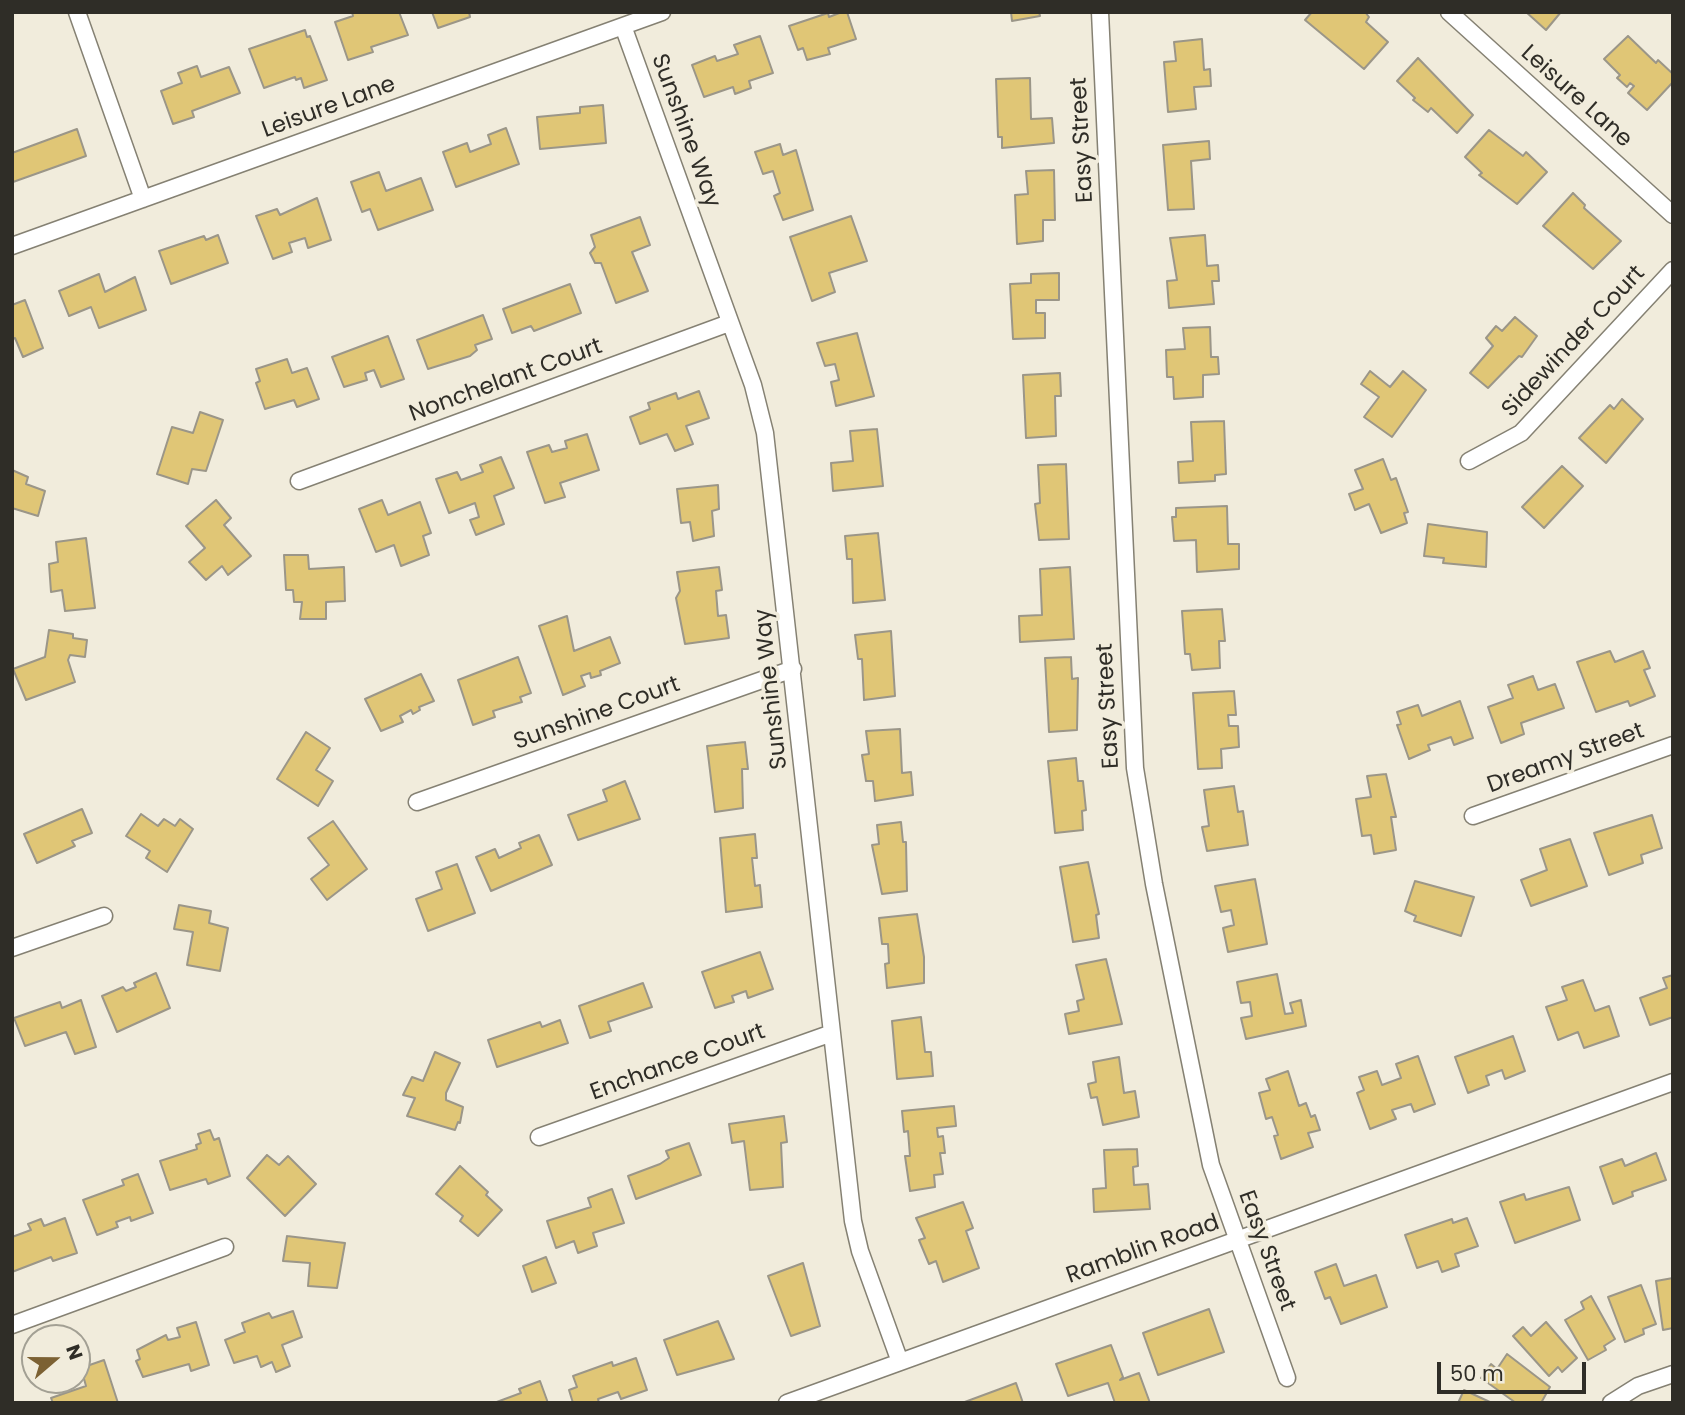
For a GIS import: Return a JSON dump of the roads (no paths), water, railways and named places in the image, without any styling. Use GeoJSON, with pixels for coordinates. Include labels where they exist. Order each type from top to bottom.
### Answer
{"type":"FeatureCollection","features":[{"type":"Feature","properties":{"kind":"street"},"geometry":{"type":"LineString","coordinates":[[77,12],[143,199]]}},
{"type":"Feature","properties":{"kind":"street","name":"Leisure Lane"},"geometry":{"type":"LineString","coordinates":[[12,246],[662,12]]}},
{"type":"Feature","properties":{"kind":"street","name":"Easy Street"},"geometry":{"type":"LineString","coordinates":[[1100,12],[1135,768],[1154,884],[1211,1165],[1287,1378]]}},
{"type":"Feature","properties":{"kind":"street","name":"Leisure Lane"},"geometry":{"type":"LineString","coordinates":[[1449,12],[1673,215]]}},
{"type":"Feature","properties":{"kind":"street","name":"Sunshine Way"},"geometry":{"type":"LineString","coordinates":[[623,26],[753,385],[765,433],[853,1221],[860,1251],[900,1362]]}},
{"type":"Feature","properties":{"kind":"street","name":"Sidewinder Court"},"geometry":{"type":"LineString","coordinates":[[1469,461],[1521,433],[1673,270]]}},
{"type":"Feature","properties":{"kind":"street","name":"Nonchelant Court"},"geometry":{"type":"LineString","coordinates":[[299,481],[729,323]]}},
{"type":"Feature","properties":{"kind":"street","name":"Sunshine Court"},"geometry":{"type":"LineString","coordinates":[[417,803],[793,669]]}},
{"type":"Feature","properties":{"kind":"street","name":"Dreamy Street"},"geometry":{"type":"LineString","coordinates":[[1474,816],[1673,745]]}},
{"type":"Feature","properties":{"kind":"street"},"geometry":{"type":"LineString","coordinates":[[12,948],[104,916]]}},
{"type":"Feature","properties":{"kind":"street","name":"Enchance Court"},"geometry":{"type":"LineString","coordinates":[[540,1137],[832,1033]]}},
{"type":"Feature","properties":{"kind":"street","name":"Ramblin Road"},"geometry":{"type":"LineString","coordinates":[[787,1403],[1673,1082]]}},
{"type":"Feature","properties":{"kind":"street"},"geometry":{"type":"LineString","coordinates":[[12,1325],[225,1247]]}},
{"type":"Feature","properties":{"kind":"street"},"geometry":{"type":"LineString","coordinates":[[1611,1403],[1638,1386],[1673,1374]]}}]}
